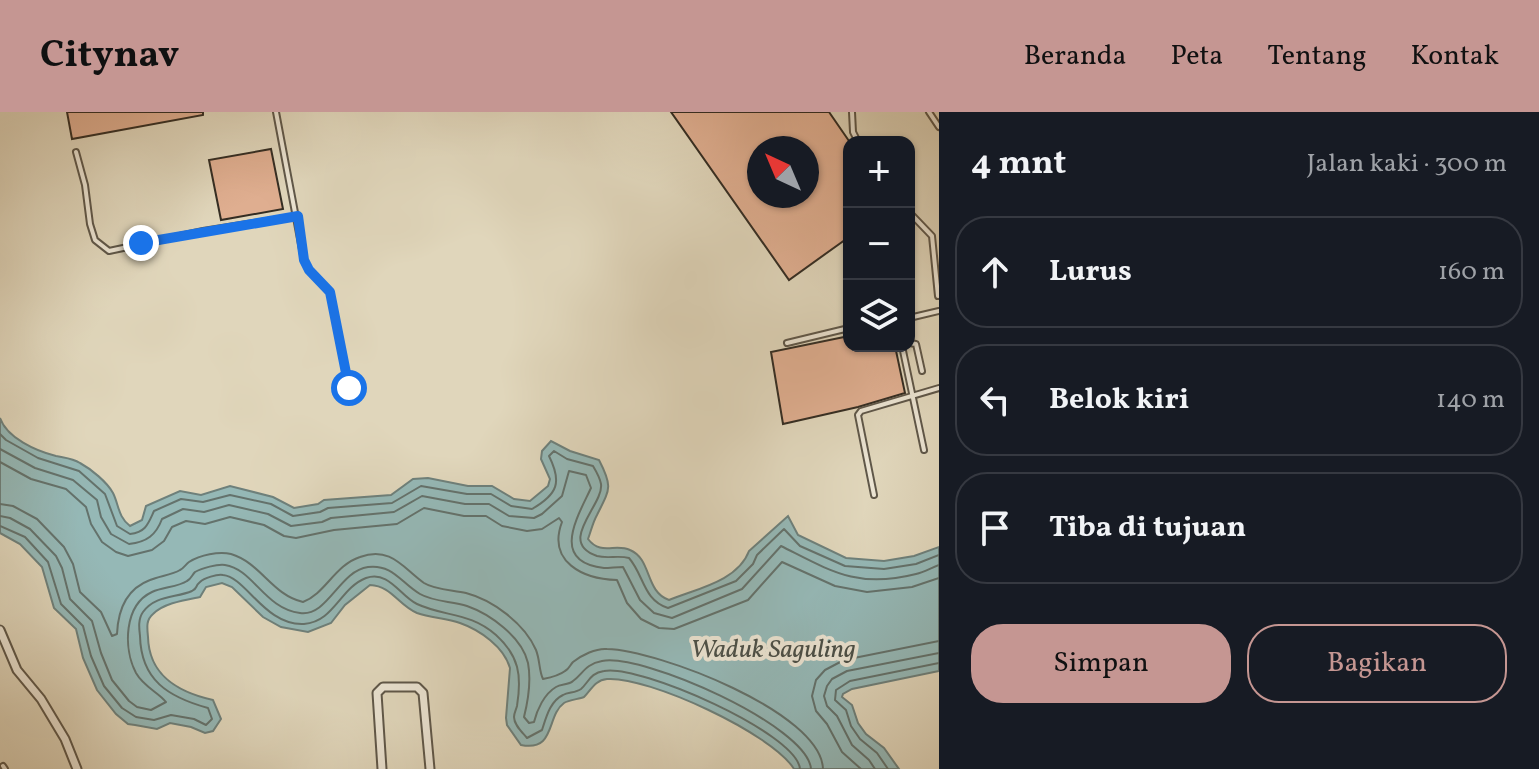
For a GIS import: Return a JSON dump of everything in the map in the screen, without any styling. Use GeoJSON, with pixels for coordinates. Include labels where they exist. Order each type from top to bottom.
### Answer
{"type":"FeatureCollection","features":[{"type":"Feature","properties":{"kind":"street"},"geometry":{"type":"LineString","coordinates":[[0,630],[17,670],[41,699],[65,739],[77,769]]}},
{"type":"Feature","properties":{"kind":"street"},"geometry":{"type":"LineString","coordinates":[[382,769],[377,693],[383,687],[417,687],[422,691],[430,769]]}},
{"type":"Feature","properties":{"kind":"lane"},"geometry":{"type":"LineString","coordinates":[[276,112],[304,260],[309,270],[330,292],[349,388]]}},
{"type":"Feature","properties":{"kind":"lane"},"geometry":{"type":"LineString","coordinates":[[852,112],[855,136]]}},
{"type":"Feature","properties":{"kind":"lane"},"geometry":{"type":"LineString","coordinates":[[929,112],[939,127]]}},
{"type":"Feature","properties":{"kind":"lane"},"geometry":{"type":"LineString","coordinates":[[76,152],[95,240],[109,251],[203,231],[298,216]]}},
{"type":"Feature","properties":{"kind":"lane"},"geometry":{"type":"LineString","coordinates":[[915,218],[932,236],[938,296]]}},
{"type":"Feature","properties":{"kind":"lane"},"geometry":{"type":"LineString","coordinates":[[932,236],[939,237]]}},
{"type":"Feature","properties":{"kind":"lane"},"geometry":{"type":"LineString","coordinates":[[915,317],[939,311]]}},
{"type":"Feature","properties":{"kind":"lane"},"geometry":{"type":"LineString","coordinates":[[787,343],[843,329]]}},
{"type":"Feature","properties":{"kind":"lane"},"geometry":{"type":"LineString","coordinates":[[915,344],[922,371]]}},
{"type":"Feature","properties":{"kind":"lane"},"geometry":{"type":"LineString","coordinates":[[903,352],[924,450]]}},
{"type":"Feature","properties":{"kind":"lane"},"geometry":{"type":"LineString","coordinates":[[874,495],[858,415],[861,411],[939,389]]}},
{"type":"Feature","properties":{"kind":"water","name":"Waduk Saguling"},"geometry":{"type":"Polygon","coordinates":[[[0,418],[9,432],[23,443],[48,454],[74,460],[94,472],[110,489],[121,515],[130,526],[142,520],[146,506],[180,491],[201,495],[230,486],[273,497],[294,508],[324,500],[391,495],[413,479],[428,478],[468,486],[492,486],[514,499],[530,501],[548,486],[550,479],[541,459],[542,451],[551,441],[599,460],[606,476],[607,493],[588,539],[598,547],[624,548],[637,554],[656,590],[669,600],[703,588],[736,570],[749,551],[788,516],[798,535],[846,558],[884,561],[914,556],[939,547],[939,671],[852,689],[843,694],[866,734],[884,748],[899,769],[794,769],[762,740],[708,710],[651,687],[607,679],[596,683],[584,697],[564,703],[540,743],[521,745],[507,725],[510,668],[507,660],[497,646],[468,626],[417,613],[390,592],[370,585],[345,605],[331,623],[308,632],[281,627],[263,617],[232,587],[222,583],[206,587],[200,597],[163,607],[149,619],[147,627],[154,662],[167,680],[188,692],[213,700],[221,719],[213,731],[205,733],[170,723],[157,729],[128,724],[97,690],[83,658],[76,629],[54,608],[42,567],[20,544],[0,533],[0,418]]]}},
{"type":"Feature","properties":{"kind":"building"},"geometry":{"type":"Polygon","coordinates":[[[67,112],[203,112],[203,115],[72,139],[67,112]]]}},
{"type":"Feature","properties":{"kind":"building"},"geometry":{"type":"Polygon","coordinates":[[[671,112],[829,112],[846,136],[843,136],[843,241],[789,280],[671,112]]]}},
{"type":"Feature","properties":{"kind":"building"},"geometry":{"type":"Polygon","coordinates":[[[271,149],[283,209],[221,220],[209,160],[271,149]]]}},
{"type":"Feature","properties":{"kind":"building"},"geometry":{"type":"Polygon","coordinates":[[[843,337],[843,352],[896,352],[905,393],[783,424],[771,352],[843,337]]]}},
{"type":"Feature","properties":{"kind":"route"},"geometry":{"type":"LineString","coordinates":[[141,243],[298,216],[304,260],[309,270],[330,292],[349,388]]}}]}
